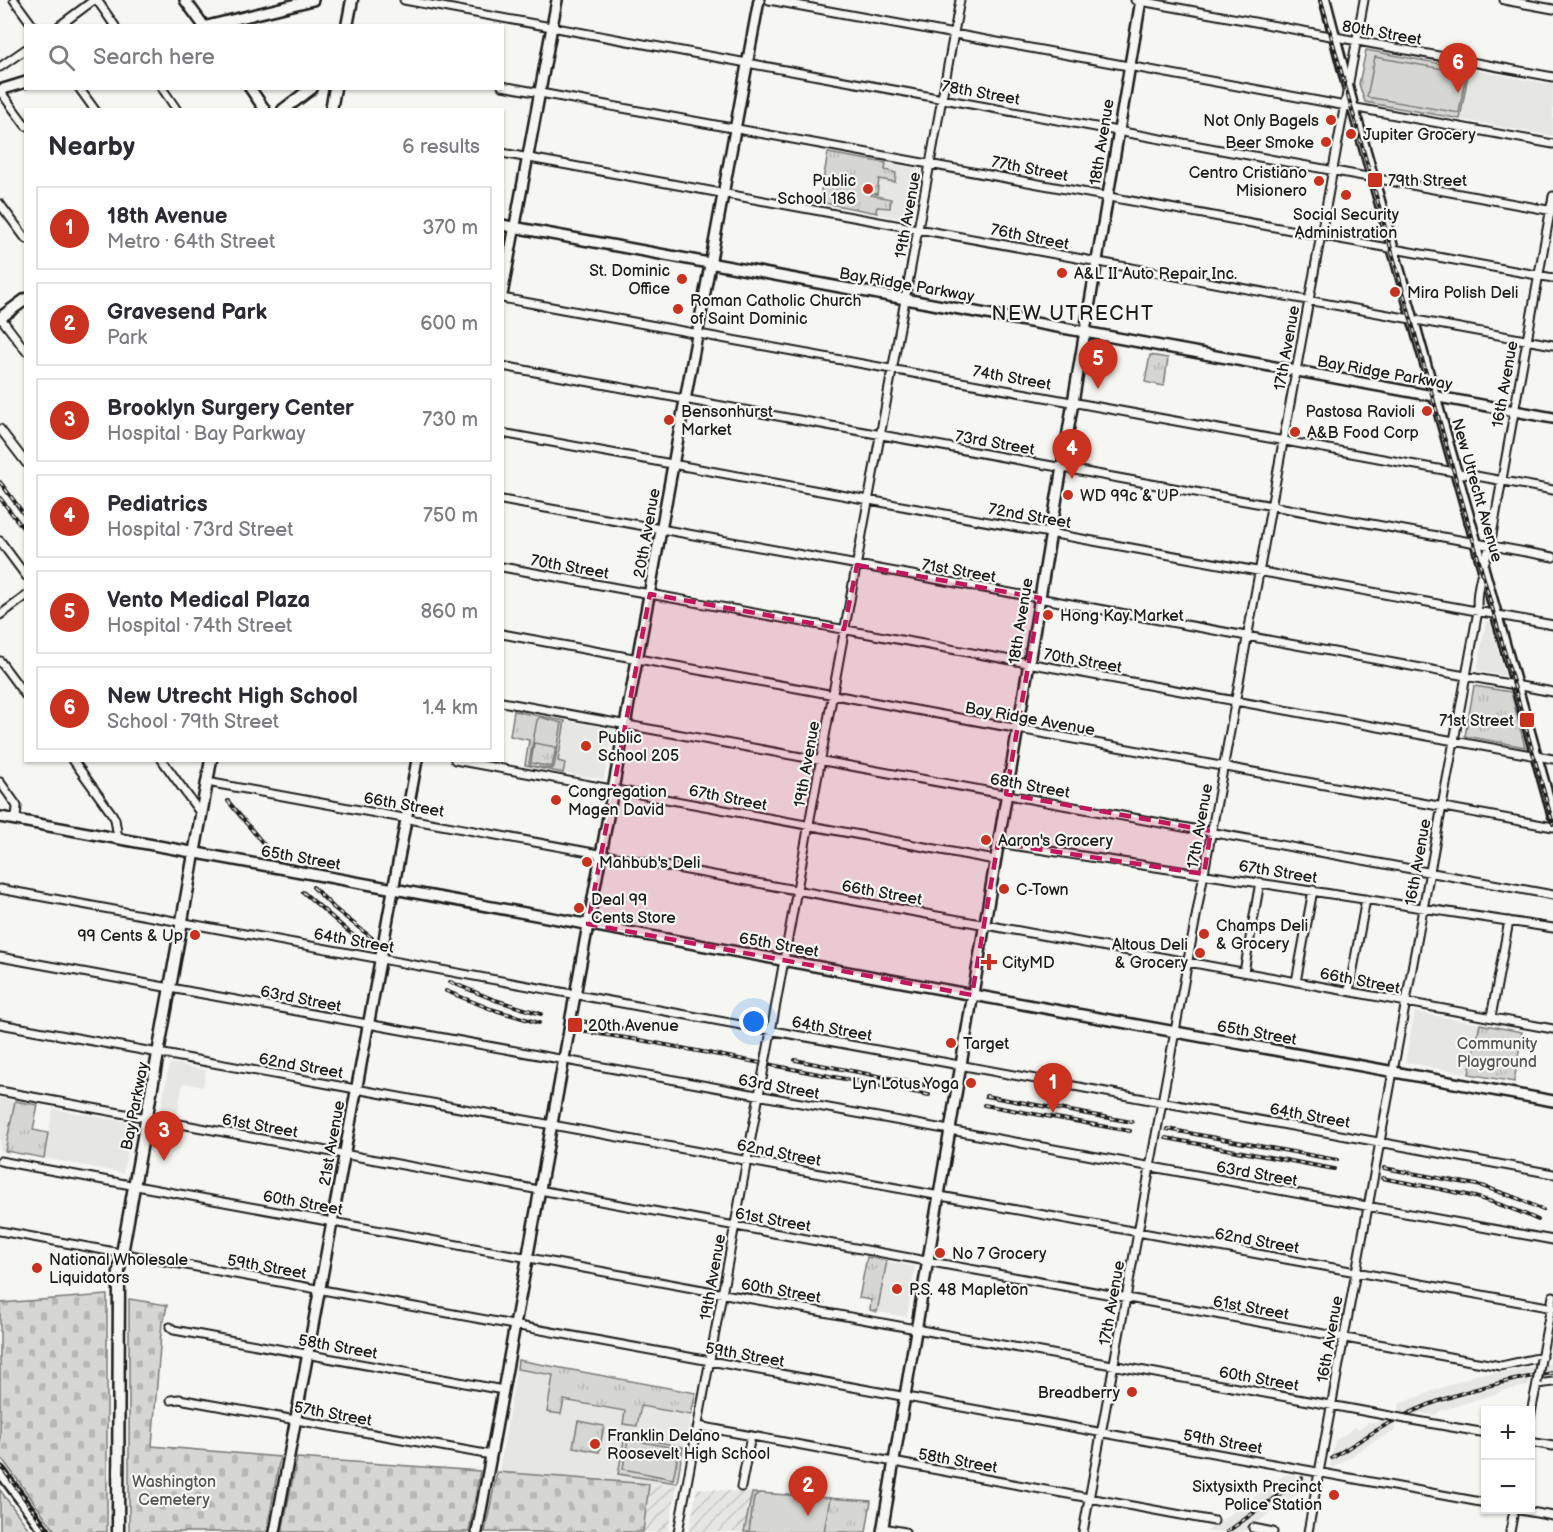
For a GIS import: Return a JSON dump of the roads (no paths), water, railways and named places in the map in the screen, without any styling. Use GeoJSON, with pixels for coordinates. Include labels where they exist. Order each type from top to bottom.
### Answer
{"type":"FeatureCollection","features":[{"type":"Feature","properties":{"kind":"main road"},"geometry":{"type":"LineString","coordinates":[[347,24],[352,0]]}},
{"type":"Feature","properties":{"kind":"main road"},"geometry":{"type":"LineString","coordinates":[[286,108],[309,90]]}},
{"type":"Feature","properties":{"kind":"main road"},"geometry":{"type":"LineString","coordinates":[[331,108],[335,90]]}},
{"type":"Feature","properties":{"kind":"main road"},"geometry":{"type":"LineString","coordinates":[[0,317],[24,300]]}},
{"type":"Feature","properties":{"kind":"main road","name":"Bay Parkway"},"geometry":{"type":"LineString","coordinates":[[118,1532],[119,1274],[211,762]]}},
{"type":"Feature","properties":{"kind":"street"},"geometry":{"type":"LineString","coordinates":[[14,0],[32,24]]}},
{"type":"Feature","properties":{"kind":"street"},"geometry":{"type":"LineString","coordinates":[[62,24],[95,0],[113,24]]}},
{"type":"Feature","properties":{"kind":"street"},"geometry":{"type":"LineString","coordinates":[[185,0],[203,24]]}},
{"type":"Feature","properties":{"kind":"street"},"geometry":{"type":"LineString","coordinates":[[213,24],[310,0]]}},
{"type":"Feature","properties":{"kind":"street","name":"78th Street"},"geometry":{"type":"LineString","coordinates":[[404,0],[1552,211]]}},
{"type":"Feature","properties":{"kind":"street"},"geometry":{"type":"LineString","coordinates":[[504,286],[557,0]]}},
{"type":"Feature","properties":{"kind":"street","name":"20th Avenue"},"geometry":{"type":"LineString","coordinates":[[477,1532],[759,0]]}},
{"type":"Feature","properties":{"kind":"street"},"geometry":{"type":"LineString","coordinates":[[769,0],[1553,144]]}},
{"type":"Feature","properties":{"kind":"street","name":"19th Avenue"},"geometry":{"type":"LineString","coordinates":[[678,1532],[960,0]]}},
{"type":"Feature","properties":{"kind":"street","name":"80th Street"},"geometry":{"type":"LineString","coordinates":[[1139,0],[1553,77]]}},
{"type":"Feature","properties":{"kind":"street","name":"18th Avenue"},"geometry":{"type":"LineString","coordinates":[[883,1530],[915,1329],[1119,132],[1139,0]]}},
{"type":"Feature","properties":{"kind":"street","name":"New Utrecht Avenue"},"geometry":{"type":"LineString","coordinates":[[1325,0],[1348,86],[1349,106],[1357,120],[1395,249],[1553,815]]}},
{"type":"Feature","properties":{"kind":"street"},"geometry":{"type":"LineString","coordinates":[[1348,86],[1364,0]]}},
{"type":"Feature","properties":{"kind":"street"},"geometry":{"type":"LineString","coordinates":[[1504,0],[1553,9]]}},
{"type":"Feature","properties":{"kind":"street"},"geometry":{"type":"LineString","coordinates":[[0,67],[24,50]]}},
{"type":"Feature","properties":{"kind":"street"},"geometry":{"type":"LineString","coordinates":[[24,83],[0,91],[24,123]]}},
{"type":"Feature","properties":{"kind":"street","name":"77th Street"},"geometry":{"type":"LineString","coordinates":[[504,86],[1553,278]]}},
{"type":"Feature","properties":{"kind":"street"},"geometry":{"type":"LineString","coordinates":[[80,90],[94,108]]}},
{"type":"Feature","properties":{"kind":"street"},"geometry":{"type":"LineString","coordinates":[[163,90],[176,108]]}},
{"type":"Feature","properties":{"kind":"street"},"geometry":{"type":"LineString","coordinates":[[251,90],[264,108]]}},
{"type":"Feature","properties":{"kind":"street","name":"17th Avenue"},"geometry":{"type":"LineString","coordinates":[[1083,1532],[1341,124],[1349,106]]}},
{"type":"Feature","properties":{"kind":"street"},"geometry":{"type":"LineString","coordinates":[[1341,124],[1357,120]]}},
{"type":"Feature","properties":{"kind":"street","name":"76th Street"},"geometry":{"type":"LineString","coordinates":[[504,153],[1553,345]]}},
{"type":"Feature","properties":{"kind":"street","name":"16th Avenue"},"geometry":{"type":"LineString","coordinates":[[1308,1532],[1553,196]]}},
{"type":"Feature","properties":{"kind":"street"},"geometry":{"type":"LineString","coordinates":[[0,204],[24,236]]}},
{"type":"Feature","properties":{"kind":"street","name":"Bay Ridge Parkway"},"geometry":{"type":"LineString","coordinates":[[504,225],[1553,418]]}},
{"type":"Feature","properties":{"kind":"street","name":"74th Street"},"geometry":{"type":"LineString","coordinates":[[504,297],[1553,490]]}},
{"type":"Feature","properties":{"kind":"street"},"geometry":{"type":"LineString","coordinates":[[0,317],[24,348]]}},
{"type":"Feature","properties":{"kind":"street","name":"73rd Street"},"geometry":{"type":"LineString","coordinates":[[504,366],[1553,557]]}},
{"type":"Feature","properties":{"kind":"street"},"geometry":{"type":"LineString","coordinates":[[0,429],[24,460]]}},
{"type":"Feature","properties":{"kind":"street","name":"72nd Street"},"geometry":{"type":"LineString","coordinates":[[504,432],[1553,625]]}},
{"type":"Feature","properties":{"kind":"street","name":"71st Street"},"geometry":{"type":"LineString","coordinates":[[504,500],[1553,692]]}},
{"type":"Feature","properties":{"kind":"street"},"geometry":{"type":"LineString","coordinates":[[0,540],[24,573]]}},
{"type":"Feature","properties":{"kind":"street","name":"70th Street"},"geometry":{"type":"LineString","coordinates":[[504,567],[1553,759]]}},
{"type":"Feature","properties":{"kind":"street"},"geometry":{"type":"LineString","coordinates":[[0,615],[24,597]]}},
{"type":"Feature","properties":{"kind":"street","name":"Bay Ridge Avenue"},"geometry":{"type":"LineString","coordinates":[[504,634],[1553,827]]}},
{"type":"Feature","properties":{"kind":"street"},"geometry":{"type":"LineString","coordinates":[[0,661],[24,693]]}},
{"type":"Feature","properties":{"kind":"street","name":"68th Street"},"geometry":{"type":"LineString","coordinates":[[504,702],[1553,895]]}},
{"type":"Feature","properties":{"kind":"street"},"geometry":{"type":"LineString","coordinates":[[74,762],[115,819],[118,838]]}},
{"type":"Feature","properties":{"kind":"street"},"geometry":{"type":"LineString","coordinates":[[163,762],[201,814]]}},
{"type":"Feature","properties":{"kind":"street","name":"21st Avenue"},"geometry":{"type":"LineString","coordinates":[[275,1532],[417,762]]}},
{"type":"Feature","properties":{"kind":"street","name":"67th Street"},"geometry":{"type":"LineString","coordinates":[[466,762],[995,860]]}},
{"type":"Feature","properties":{"kind":"street"},"geometry":{"type":"LineString","coordinates":[[0,782],[17,806],[16,819]]}},
{"type":"Feature","properties":{"kind":"street","name":"66th Street"},"geometry":{"type":"LineString","coordinates":[[207,782],[1553,1029]]}},
{"type":"Feature","properties":{"kind":"street","name":"65th Street"},"geometry":{"type":"LineString","coordinates":[[0,817],[1553,1101]]}},
{"type":"Feature","properties":{"kind":"street","name":"67th Street"},"geometry":{"type":"LineString","coordinates":[[998,843],[1553,928]]}},
{"type":"Feature","properties":{"kind":"street"},"geometry":{"type":"LineString","coordinates":[[1244,972],[1260,882]]}},
{"type":"Feature","properties":{"kind":"street","name":"64th Street"},"geometry":{"type":"LineString","coordinates":[[0,889],[1553,1174]]}},
{"type":"Feature","properties":{"kind":"street"},"geometry":{"type":"LineString","coordinates":[[1296,982],[1313,890]]}},
{"type":"Feature","properties":{"kind":"street"},"geometry":{"type":"LineString","coordinates":[[1349,991],[1366,899]]}},
{"type":"Feature","properties":{"kind":"street"},"geometry":{"type":"LineString","coordinates":[[1491,1017],[1509,921]]}},
{"type":"Feature","properties":{"kind":"street","name":"63rd Street"},"geometry":{"type":"LineString","coordinates":[[0,957],[1553,1240]]}},
{"type":"Feature","properties":{"kind":"street","name":"62nd Street"},"geometry":{"type":"LineString","coordinates":[[0,1024],[1552,1308]]}},
{"type":"Feature","properties":{"kind":"street","name":"61st Street"},"geometry":{"type":"LineString","coordinates":[[0,1091],[1501,1366],[1541,1358]]}},
{"type":"Feature","properties":{"kind":"street","name":"60th Street"},"geometry":{"type":"LineString","coordinates":[[0,1161],[1481,1432]]}},
{"type":"Feature","properties":{"kind":"street","name":"59th Street"},"geometry":{"type":"LineString","coordinates":[[0,1231],[1481,1502]]}},
{"type":"Feature","properties":{"kind":"street"},"geometry":{"type":"LineString","coordinates":[[1532,1406],[1553,1296]]}},
{"type":"Feature","properties":{"kind":"street","name":"58th Street"},"geometry":{"type":"LineString","coordinates":[[170,1327],[174,1330],[503,1390]]}},
{"type":"Feature","properties":{"kind":"street"},"geometry":{"type":"LineString","coordinates":[[1537,1384],[1553,1382]]}},
{"type":"Feature","properties":{"kind":"street","name":"57th Street"},"geometry":{"type":"LineString","coordinates":[[171,1400],[178,1399],[491,1455]]}},
{"type":"Feature","properties":{"kind":"street","name":"58th Street"},"geometry":{"type":"LineString","coordinates":[[698,1426],[1214,1521]]}},
{"type":"Feature","properties":{"kind":"street"},"geometry":{"type":"LineString","coordinates":[[741,1487],[751,1436]]}},
{"type":"Feature","properties":{"kind":"street"},"geometry":{"type":"LineString","coordinates":[[1535,1443],[1553,1446]]}},
{"type":"Feature","properties":{"kind":"street"},"geometry":{"type":"LineString","coordinates":[[0,1471],[45,1532]]}},
{"type":"Feature","properties":{"kind":"street"},"geometry":{"type":"LineString","coordinates":[[1535,1512],[1553,1516]]}},
{"type":"Feature","properties":{"kind":"street"},"geometry":{"type":"LineString","coordinates":[[1510,1532],[1513,1514]]}},
{"type":"Feature","properties":{"kind":"street"},"geometry":{"type":"LineString","coordinates":[[1253,1528],[1273,1532]]}},
{"type":"Feature","properties":{"kind":"street"},"geometry":{"type":"LineString","coordinates":[[883,1530],[905,1532]]}},
{"type":"Feature","properties":{"kind":"railway"},"geometry":{"type":"LineString","coordinates":[[1321,0],[1553,824]]}},
{"type":"Feature","properties":{"kind":"railway"},"geometry":{"type":"LineString","coordinates":[[0,482],[24,514]]}},
{"type":"Feature","properties":{"kind":"railway"},"geometry":{"type":"LineString","coordinates":[[0,498],[24,529]]}},
{"type":"Feature","properties":{"kind":"railway"},"geometry":{"type":"LineString","coordinates":[[228,801],[271,853]]}},
{"type":"Feature","properties":{"kind":"railway"},"geometry":{"type":"LineString","coordinates":[[313,887],[334,908],[372,938]]}},
{"type":"Feature","properties":{"kind":"railway"},"geometry":{"type":"LineString","coordinates":[[303,892],[367,945]]}},
{"type":"Feature","properties":{"kind":"railway"},"geometry":{"type":"LineString","coordinates":[[450,982],[495,1000],[541,1014]]}},
{"type":"Feature","properties":{"kind":"railway"},"geometry":{"type":"LineString","coordinates":[[446,991],[491,1009],[539,1023]]}},
{"type":"Feature","properties":{"kind":"railway"},"geometry":{"type":"LineString","coordinates":[[581,1021],[629,1030]]}},
{"type":"Feature","properties":{"kind":"railway"},"geometry":{"type":"LineString","coordinates":[[579,1031],[640,1040],[929,1095]]}},
{"type":"Feature","properties":{"kind":"railway"},"geometry":{"type":"LineString","coordinates":[[795,1060],[930,1086]]}},
{"type":"Feature","properties":{"kind":"railway"},"geometry":{"type":"LineString","coordinates":[[986,1096],[1132,1122]]}},
{"type":"Feature","properties":{"kind":"railway"},"geometry":{"type":"LineString","coordinates":[[984,1105],[1130,1131]]}},
{"type":"Feature","properties":{"kind":"railway"},"geometry":{"type":"LineString","coordinates":[[1167,1129],[1337,1160]]}},
{"type":"Feature","properties":{"kind":"railway"},"geometry":{"type":"LineString","coordinates":[[1166,1138],[1334,1169]]}},
{"type":"Feature","properties":{"kind":"railway"},"geometry":{"type":"LineString","coordinates":[[1384,1168],[1482,1186],[1543,1210]]}},
{"type":"Feature","properties":{"kind":"railway"},"geometry":{"type":"LineString","coordinates":[[1382,1178],[1500,1204],[1538,1220]]}},
{"type":"Feature","properties":{"kind":"railway"},"geometry":{"type":"LineString","coordinates":[[1332,1458],[1373,1432],[1433,1403],[1483,1387],[1553,1373]]}},
{"type":"Feature","properties":{"kind":"railway"},"geometry":{"type":"LineString","coordinates":[[0,1465],[49,1532]]}},
{"type":"Feature","properties":{"kind":"railway"},"geometry":{"type":"LineString","coordinates":[[1227,1532],[1302,1478]]}},
{"type":"Feature","properties":{"kind":"place","name":"New Utrecht High School"},"geometry":{"type":"Point","coordinates":[1458,93]}},
{"type":"Feature","properties":{"kind":"place","name":"Not Only Bagels"},"geometry":{"type":"Point","coordinates":[1331,120]}},
{"type":"Feature","properties":{"kind":"place","name":"Jupiter Grocery"},"geometry":{"type":"Point","coordinates":[1351,134]}},
{"type":"Feature","properties":{"kind":"place","name":"Beer Smoke"},"geometry":{"type":"Point","coordinates":[1326,142]}},
{"type":"Feature","properties":{"kind":"place","name":"79th Street"},"geometry":{"type":"Point","coordinates":[1375,180]}},
{"type":"Feature","properties":{"kind":"place","name":"Centro Cristiano Misionero"},"geometry":{"type":"Point","coordinates":[1319,181]}},
{"type":"Feature","properties":{"kind":"place","name":"Public School 186"},"geometry":{"type":"Point","coordinates":[868,189]}},
{"type":"Feature","properties":{"kind":"place","name":"Social Security Administration"},"geometry":{"type":"Point","coordinates":[1346,195]}},
{"type":"Feature","properties":{"kind":"place","name":"A&L II Auto Repair Inc."},"geometry":{"type":"Point","coordinates":[1062,273]}},
{"type":"Feature","properties":{"kind":"place","name":"St. Dominic Office"},"geometry":{"type":"Point","coordinates":[682,279]}},
{"type":"Feature","properties":{"kind":"place","name":"Mira Polish Deli"},"geometry":{"type":"Point","coordinates":[1395,292]}},
{"type":"Feature","properties":{"kind":"place","name":"Roman Catholic Church of Saint Dominic"},"geometry":{"type":"Point","coordinates":[678,309]}},
{"type":"Feature","properties":{"kind":"place","name":"Vento Medical Plaza"},"geometry":{"type":"Point","coordinates":[1098,389]}},
{"type":"Feature","properties":{"kind":"place","name":"Pastosa Ravioli"},"geometry":{"type":"Point","coordinates":[1427,411]}},
{"type":"Feature","properties":{"kind":"place","name":"Bensonhurst Market"},"geometry":{"type":"Point","coordinates":[669,420]}},
{"type":"Feature","properties":{"kind":"place","name":"A&B Food Corp"},"geometry":{"type":"Point","coordinates":[1295,432]}},
{"type":"Feature","properties":{"kind":"place","name":"Pediatrics"},"geometry":{"type":"Point","coordinates":[1072,479]}},
{"type":"Feature","properties":{"kind":"place","name":"WD 99c & UP"},"geometry":{"type":"Point","coordinates":[1068,495]}},
{"type":"Feature","properties":{"kind":"place","name":"Hong Kay Market"},"geometry":{"type":"Point","coordinates":[1048,615]}},
{"type":"Feature","properties":{"kind":"place","name":"71st Street"},"geometry":{"type":"Point","coordinates":[1527,720]}},
{"type":"Feature","properties":{"kind":"place","name":"Public School 205"},"geometry":{"type":"Point","coordinates":[586,746]}},
{"type":"Feature","properties":{"kind":"place","name":"Congregation Magen David"},"geometry":{"type":"Point","coordinates":[556,800]}},
{"type":"Feature","properties":{"kind":"place","name":"Aaron's Grocery"},"geometry":{"type":"Point","coordinates":[986,840]}},
{"type":"Feature","properties":{"kind":"place","name":"Mahbub's Deli"},"geometry":{"type":"Point","coordinates":[587,862]}},
{"type":"Feature","properties":{"kind":"place","name":"C-Town"},"geometry":{"type":"Point","coordinates":[1004,889]}},
{"type":"Feature","properties":{"kind":"place","name":"Deal 99 Cents Store"},"geometry":{"type":"Point","coordinates":[579,908]}},
{"type":"Feature","properties":{"kind":"place","name":"Champs Deli & Grocery"},"geometry":{"type":"Point","coordinates":[1204,934]}},
{"type":"Feature","properties":{"kind":"place","name":"99 Cents & Up"},"geometry":{"type":"Point","coordinates":[195,935]}},
{"type":"Feature","properties":{"kind":"place","name":"Altous Deli & Grocery"},"geometry":{"type":"Point","coordinates":[1200,953]}},
{"type":"Feature","properties":{"kind":"place","name":"CityMD"},"geometry":{"type":"Point","coordinates":[989,962]}},
{"type":"Feature","properties":{"kind":"place","name":"20th Avenue"},"geometry":{"type":"Point","coordinates":[575,1025]}},
{"type":"Feature","properties":{"kind":"place","name":"Target"},"geometry":{"type":"Point","coordinates":[951,1043]}},
{"type":"Feature","properties":{"kind":"place","name":"Lyn Lotus Yoga"},"geometry":{"type":"Point","coordinates":[971,1083]}},
{"type":"Feature","properties":{"kind":"place","name":"18th Avenue"},"geometry":{"type":"Point","coordinates":[1053,1113]}},
{"type":"Feature","properties":{"kind":"place","name":"Brooklyn Surgery Center"},"geometry":{"type":"Point","coordinates":[164,1161]}},
{"type":"Feature","properties":{"kind":"place","name":"No 7 Grocery"},"geometry":{"type":"Point","coordinates":[940,1253]}},
{"type":"Feature","properties":{"kind":"place","name":"National Wholesale Liquidators"},"geometry":{"type":"Point","coordinates":[37,1268]}},
{"type":"Feature","properties":{"kind":"place","name":"P.S. 48 Mapleton"},"geometry":{"type":"Point","coordinates":[897,1289]}},
{"type":"Feature","properties":{"kind":"place","name":"Breadberry"},"geometry":{"type":"Point","coordinates":[1132,1392]}},
{"type":"Feature","properties":{"kind":"place","name":"Franklin Delano Roosevelt High School"},"geometry":{"type":"Point","coordinates":[595,1444]}},
{"type":"Feature","properties":{"kind":"place","name":"Sixtysixth Precinct Police Station"},"geometry":{"type":"Point","coordinates":[1334,1495]}},
{"type":"Feature","properties":{"kind":"place","name":"Gravesend Park"},"geometry":{"type":"Point","coordinates":[808,1516]}},
{"type":"Feature","properties":{"kind":"district","name":"NEW UTRECHT"},"geometry":{"type":"Point","coordinates":[1073,313]}},
{"type":"Feature","properties":{"kind":"park label","name":"Community Playground"},"geometry":{"type":"Point","coordinates":[1497,1052]}},
{"type":"Feature","properties":{"kind":"park label","name":"Washington Cemetery"},"geometry":{"type":"Point","coordinates":[174,1490]}}]}
